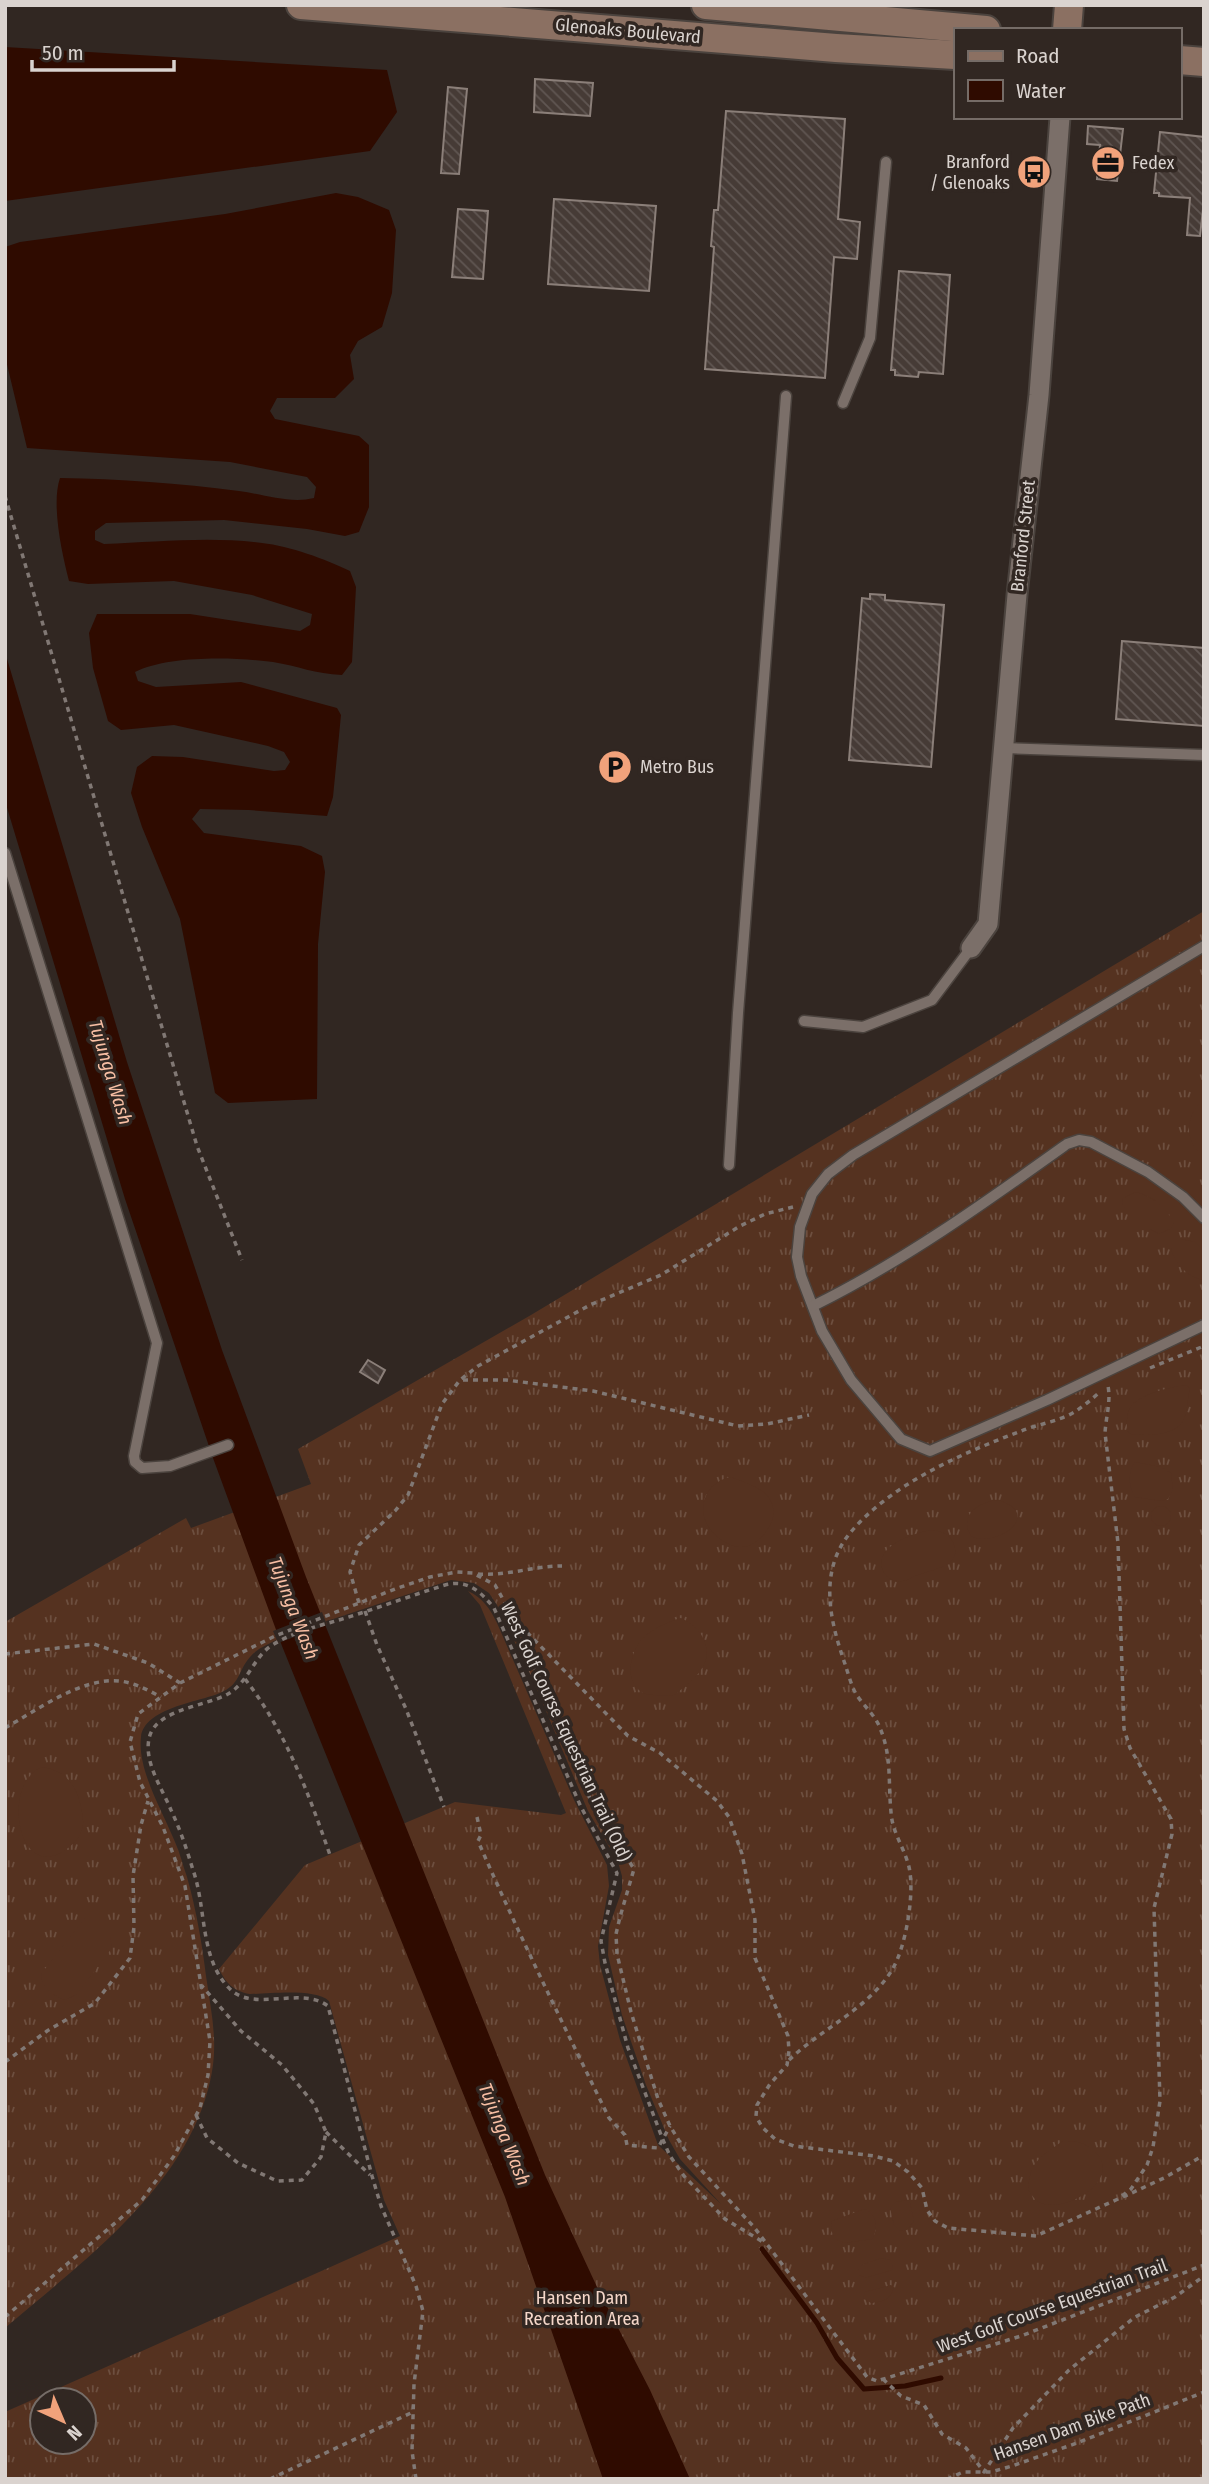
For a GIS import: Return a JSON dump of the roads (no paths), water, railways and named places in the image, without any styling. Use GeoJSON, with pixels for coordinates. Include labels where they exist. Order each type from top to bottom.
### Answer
{"type":"FeatureCollection","features":[{"type":"Feature","properties":{"kind":"main road","name":"Glenoaks Boulevard"},"geometry":{"type":"LineString","coordinates":[[301,5],[464,12],[836,48],[954,55]]}},
{"type":"Feature","properties":{"kind":"main road","name":"Glenoaks Boulevard"},"geometry":{"type":"LineString","coordinates":[[706,5],[964,28]]}},
{"type":"Feature","properties":{"kind":"main road"},"geometry":{"type":"LineString","coordinates":[[1067,28],[1069,5]]}},
{"type":"Feature","properties":{"kind":"main road"},"geometry":{"type":"LineString","coordinates":[[1181,60],[1204,62]]}},
{"type":"Feature","properties":{"kind":"street","name":"Branford Street"},"geometry":{"type":"LineString","coordinates":[[971,948],[988,924],[1017,595],[1039,395],[1060,119]]}},
{"type":"Feature","properties":{"kind":"lane"},"geometry":{"type":"LineString","coordinates":[[843,403],[870,338],[886,162]]}},
{"type":"Feature","properties":{"kind":"lane"},"geometry":{"type":"LineString","coordinates":[[729,1166],[738,1013],[786,396]]}},
{"type":"Feature","properties":{"kind":"lane"},"geometry":{"type":"LineString","coordinates":[[1004,748],[1204,755]]}},
{"type":"Feature","properties":{"kind":"lane"},"geometry":{"type":"LineString","coordinates":[[5,853],[157,1343],[135,1462],[142,1468],[170,1466],[228,1445]]}},
{"type":"Feature","properties":{"kind":"lane"},"geometry":{"type":"LineString","coordinates":[[1204,946],[853,1156],[828,1174],[812,1194],[800,1227],[797,1257],[801,1276],[822,1331],[851,1380],[901,1440],[930,1451],[1058,1395],[1204,1325]]}},
{"type":"Feature","properties":{"kind":"lane"},"geometry":{"type":"LineString","coordinates":[[804,1021],[863,1027],[932,1000],[971,948]]}},
{"type":"Feature","properties":{"kind":"lane"},"geometry":{"type":"LineString","coordinates":[[813,1306],[856,1285],[953,1226],[1068,1144],[1079,1140],[1091,1142],[1148,1171],[1183,1197],[1204,1218]]}},
{"type":"Feature","properties":{"kind":"water"},"geometry":{"type":"Polygon","coordinates":[[[5,47],[387,70],[397,112],[370,151],[5,201],[5,47]]]}},
{"type":"Feature","properties":{"kind":"water"},"geometry":{"type":"Polygon","coordinates":[[[336,193],[358,197],[389,210],[396,230],[392,293],[382,327],[358,341],[350,355],[354,379],[335,398],[277,398],[270,411],[275,419],[359,436],[369,445],[369,507],[359,532],[345,536],[224,520],[106,523],[95,531],[95,540],[104,544],[223,540],[284,547],[350,571],[356,587],[352,662],[342,675],[273,662],[222,658],[183,660],[149,666],[135,672],[138,681],[156,687],[241,682],[337,708],[341,715],[333,797],[327,816],[200,809],[192,819],[204,833],[301,846],[322,856],[325,872],[318,944],[317,1099],[228,1103],[215,1093],[180,919],[131,793],[137,767],[152,756],[183,757],[274,771],[285,770],[290,762],[284,752],[268,746],[174,725],[121,730],[108,721],[93,668],[89,633],[97,614],[190,614],[300,631],[310,625],[312,614],[252,595],[174,581],[88,584],[69,581],[58,529],[58,489],[60,478],[105,479],[194,486],[305,500],[314,498],[316,487],[307,477],[230,462],[27,448],[5,356],[5,247],[20,242],[225,214],[336,193]]]}},
{"type":"Feature","properties":{"kind":"water","name":"Tujunga Wash"},"geometry":{"type":"Polygon","coordinates":[[[5,652],[127,1062],[222,1350],[306,1577],[545,2175],[597,2287],[650,2390],[690,2479],[603,2479],[505,2197],[282,1646],[213,1458],[125,1199],[5,801],[5,652]]]}},
{"type":"Feature","properties":{"kind":"waterway"},"geometry":{"type":"LineString","coordinates":[[762,2249],[817,2323],[837,2358],[864,2389],[905,2386],[941,2378]]}},
{"type":"Feature","properties":{"kind":"place","name":"Fedex"},"geometry":{"type":"Point","coordinates":[1108,163]}},
{"type":"Feature","properties":{"kind":"place","name":"Branford / Glenoaks"},"geometry":{"type":"Point","coordinates":[1034,172]}},
{"type":"Feature","properties":{"kind":"place","name":"Metro Bus"},"geometry":{"type":"Point","coordinates":[615,767]}},
{"type":"Feature","properties":{"kind":"park label","name":"Hansen Dam Recreation Area"},"geometry":{"type":"Point","coordinates":[582,2308]}}]}
